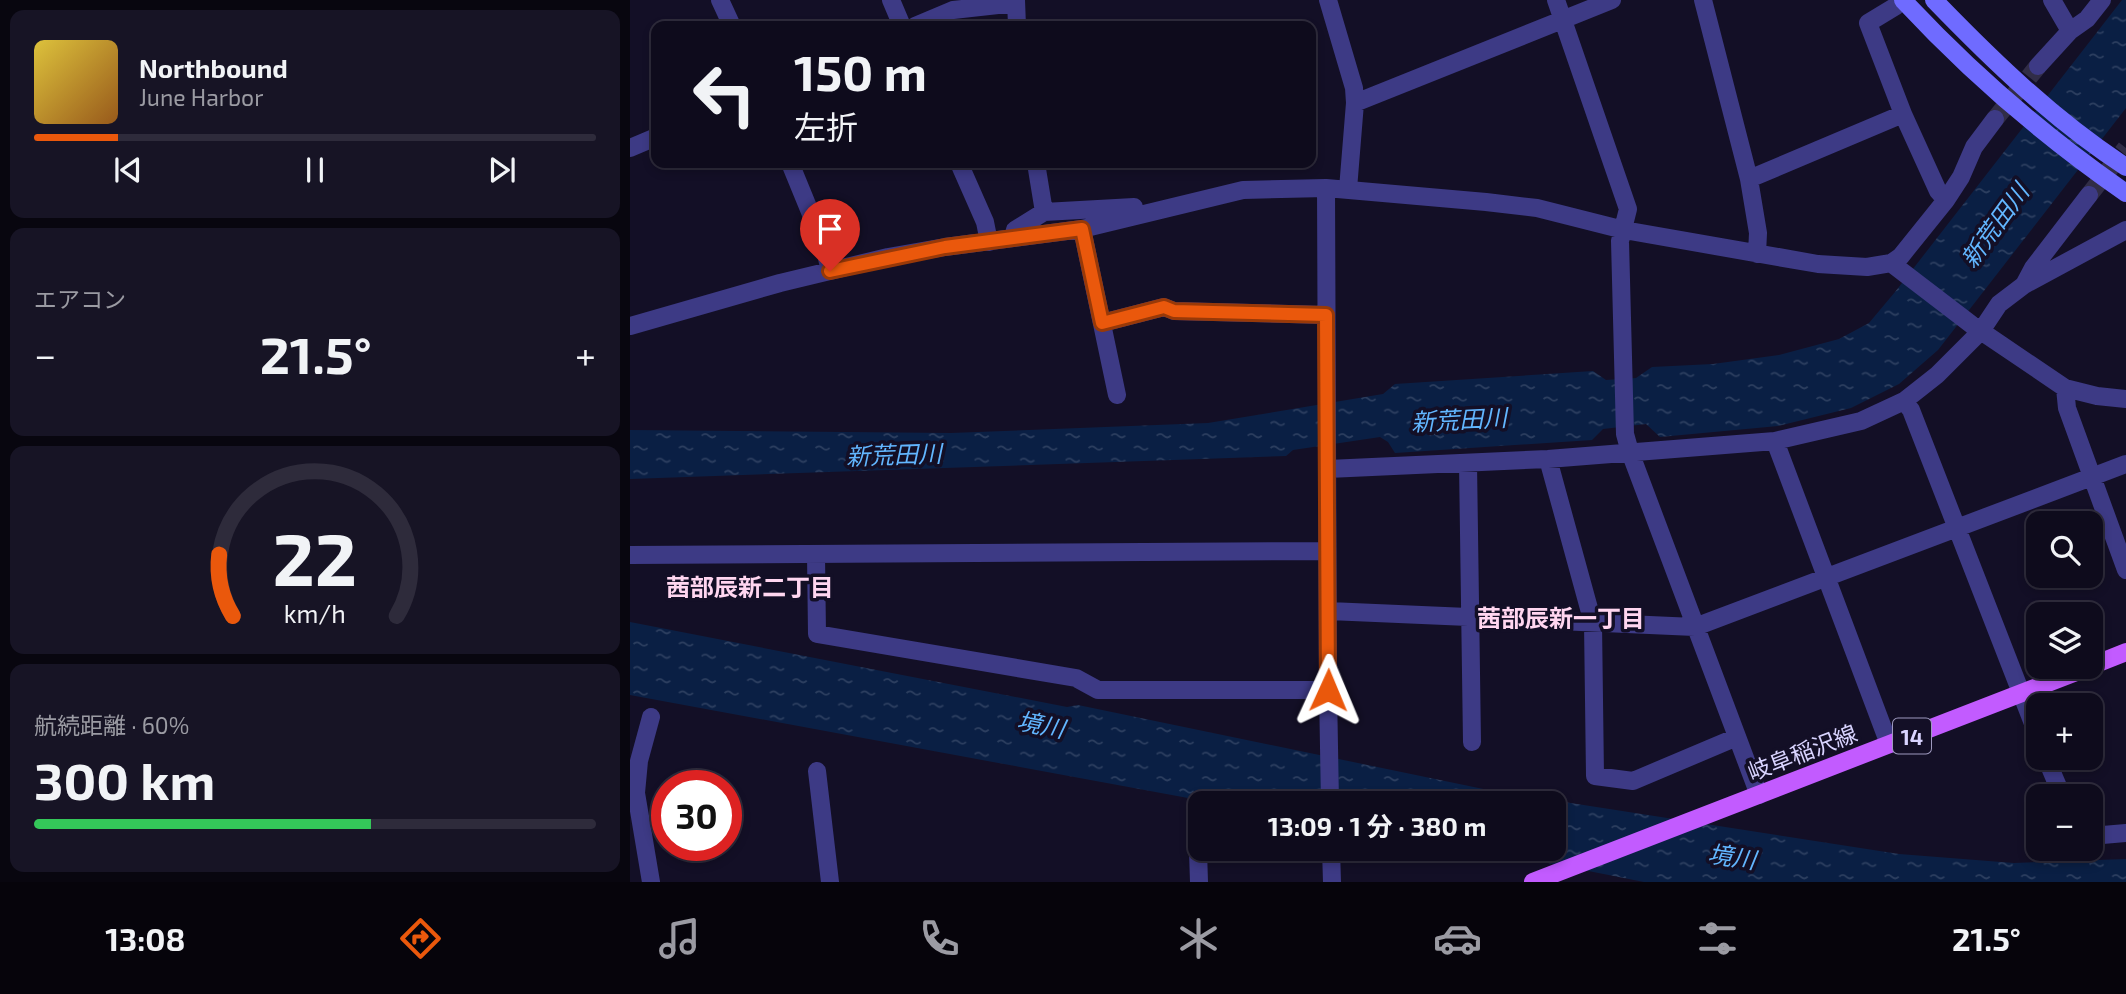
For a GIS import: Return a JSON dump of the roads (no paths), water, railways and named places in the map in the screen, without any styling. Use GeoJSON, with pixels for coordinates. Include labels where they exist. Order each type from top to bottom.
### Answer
{"type":"FeatureCollection","features":[{"type":"Feature","properties":{"kind":"main road","name":"岐阜稲沢線"},"geometry":{"type":"LineString","coordinates":[[2103,661],[2126,652]]}},
{"type":"Feature","properties":{"kind":"main road","name":"岐阜稲沢線"},"geometry":{"type":"LineString","coordinates":[[1533,882],[1560,875],[2057,679]]}},
{"type":"Feature","properties":{"kind":"street"},"geometry":{"type":"LineString","coordinates":[[720,0],[730,21]]}},
{"type":"Feature","properties":{"kind":"street"},"geometry":{"type":"LineString","coordinates":[[891,0],[900,21]]}},
{"type":"Feature","properties":{"kind":"street"},"geometry":{"type":"LineString","coordinates":[[1328,0],[1354,88],[1348,189]]}},
{"type":"Feature","properties":{"kind":"street"},"geometry":{"type":"LineString","coordinates":[[1556,0],[1628,209],[1620,241],[1628,443],[1759,795]]}},
{"type":"Feature","properties":{"kind":"street"},"geometry":{"type":"LineString","coordinates":[[1355,103],[1612,0]]}},
{"type":"Feature","properties":{"kind":"street"},"geometry":{"type":"LineString","coordinates":[[1703,0],[1749,179],[1758,233],[1757,254]]}},
{"type":"Feature","properties":{"kind":"street"},"geometry":{"type":"LineString","coordinates":[[1946,200],[1938,191],[1903,114],[1868,23],[1903,0],[1947,47],[2020,113],[2126,193]]}},
{"type":"Feature","properties":{"kind":"street"},"geometry":{"type":"LineString","coordinates":[[1934,0],[1985,52],[2033,95],[2108,156],[2126,167]]}},
{"type":"Feature","properties":{"kind":"street"},"geometry":{"type":"LineString","coordinates":[[2052,0],[2070,32]]}},
{"type":"Feature","properties":{"kind":"street"},"geometry":{"type":"LineString","coordinates":[[2038,66],[2070,32],[2087,19],[2102,0]]}},
{"type":"Feature","properties":{"kind":"street"},"geometry":{"type":"LineString","coordinates":[[927,21],[953,10],[1016,2],[1017,21]]}},
{"type":"Feature","properties":{"kind":"street"},"geometry":{"type":"LineString","coordinates":[[1749,179],[1903,114]]}},
{"type":"Feature","properties":{"kind":"street"},"geometry":{"type":"LineString","coordinates":[[1896,267],[1900,256],[1946,200],[1961,177],[1975,147],[1995,119]]}},
{"type":"Feature","properties":{"kind":"street"},"geometry":{"type":"LineString","coordinates":[[630,148],[651,139]]}},
{"type":"Feature","properties":{"kind":"street"},"geometry":{"type":"LineString","coordinates":[[792,168],[824,246],[830,271]]}},
{"type":"Feature","properties":{"kind":"street"},"geometry":{"type":"LineString","coordinates":[[962,168],[985,222],[989,242]]}},
{"type":"Feature","properties":{"kind":"street"},"geometry":{"type":"LineString","coordinates":[[1038,168],[1044,212]]}},
{"type":"Feature","properties":{"kind":"street"},"geometry":{"type":"LineString","coordinates":[[1326,187],[1330,791]]}},
{"type":"Feature","properties":{"kind":"street"},"geometry":{"type":"LineString","coordinates":[[630,326],[780,283],[945,247],[1082,229],[1243,190],[1326,187],[1537,208],[1624,230],[1757,254],[1818,264],[1896,267],[1976,328],[2065,388],[2097,396],[2126,399]]}},
{"type":"Feature","properties":{"kind":"street"},"geometry":{"type":"LineString","coordinates":[[2024,285],[2033,268],[2089,195]]}},
{"type":"Feature","properties":{"kind":"street"},"geometry":{"type":"LineString","coordinates":[[1013,238],[1015,230],[1044,212],[1138,207],[1152,212]]}},
{"type":"Feature","properties":{"kind":"street"},"geometry":{"type":"LineString","coordinates":[[1082,229],[1117,395]]}},
{"type":"Feature","properties":{"kind":"street"},"geometry":{"type":"LineString","coordinates":[[1328,464],[1468,463],[1549,458],[1628,443],[1775,442],[1861,421],[1904,401],[1937,375],[1999,304],[2024,285],[2126,230]]}},
{"type":"Feature","properties":{"kind":"street"},"geometry":{"type":"LineString","coordinates":[[1102,323],[1164,307],[1174,311],[1326,315]]}},
{"type":"Feature","properties":{"kind":"street"},"geometry":{"type":"LineString","coordinates":[[2065,388],[2067,408],[2126,570]]}},
{"type":"Feature","properties":{"kind":"street"},"geometry":{"type":"LineString","coordinates":[[1904,401],[1911,410],[1958,527],[2026,706]]}},
{"type":"Feature","properties":{"kind":"street"},"geometry":{"type":"LineString","coordinates":[[1775,442],[1889,744]]}},
{"type":"Feature","properties":{"kind":"street"},"geometry":{"type":"LineString","coordinates":[[1549,458],[1594,623],[1595,776],[1633,781],[1737,737]]}},
{"type":"Feature","properties":{"kind":"street"},"geometry":{"type":"LineString","coordinates":[[1468,463],[1472,741]]}},
{"type":"Feature","properties":{"kind":"street"},"geometry":{"type":"LineString","coordinates":[[1329,611],[1695,627],[2126,464]]}},
{"type":"Feature","properties":{"kind":"street"},"geometry":{"type":"LineString","coordinates":[[630,555],[1327,551]]}},
{"type":"Feature","properties":{"kind":"street"},"geometry":{"type":"LineString","coordinates":[[816,555],[817,634],[1076,678],[1098,690],[1328,690]]}},
{"type":"Feature","properties":{"kind":"street"},"geometry":{"type":"LineString","coordinates":[[651,718],[639,761],[636,793],[651,882]]}},
{"type":"Feature","properties":{"kind":"street"},"geometry":{"type":"LineString","coordinates":[[817,771],[830,882]]}},
{"type":"Feature","properties":{"kind":"street"},"geometry":{"type":"LineString","coordinates":[[2103,835],[2126,834]]}},
{"type":"Feature","properties":{"kind":"street"},"geometry":{"type":"LineString","coordinates":[[1198,861],[1199,882]]}},
{"type":"Feature","properties":{"kind":"street"},"geometry":{"type":"LineString","coordinates":[[1331,861],[1332,882]]}},
{"type":"Feature","properties":{"kind":"water","name":"新荒田川"},"geometry":{"type":"Polygon","coordinates":[[[2122,0],[2126,0],[2126,108],[1938,350],[1899,384],[1851,408],[1778,426],[1660,437],[1646,424],[1603,429],[1592,440],[1395,453],[1388,442],[1380,437],[1293,450],[1286,456],[630,479],[630,430],[951,433],[1208,423],[1383,394],[1395,384],[1593,371],[1606,380],[1636,378],[1652,367],[1713,364],[1779,355],[1839,339],[1869,323],[1895,292],[2122,0]]]}},
{"type":"Feature","properties":{"kind":"water","name":"境川"},"geometry":{"type":"Polygon","coordinates":[[[630,622],[1067,707],[1078,705],[1493,791],[1188,791],[1188,798],[630,695],[630,622]]]}},
{"type":"Feature","properties":{"kind":"water","name":"境川"},"geometry":{"type":"Polygon","coordinates":[[[1566,802],[1899,854],[2014,863],[2126,859],[2126,882],[1644,882],[1538,861],[1566,861],[1566,802]]]}},
{"type":"Feature","properties":{"kind":"tunnel"},"geometry":{"type":"LineString","coordinates":[[1995,119],[2038,66]]}},
{"type":"Feature","properties":{"kind":"tunnel"},"geometry":{"type":"LineString","coordinates":[[2089,195],[2126,148]]}},
{"type":"Feature","properties":{"kind":"district","name":"茜部辰新二丁目"},"geometry":{"type":"Point","coordinates":[750,586]}},
{"type":"Feature","properties":{"kind":"district","name":"茜部辰新一丁目"},"geometry":{"type":"Point","coordinates":[1561,617]}}]}
